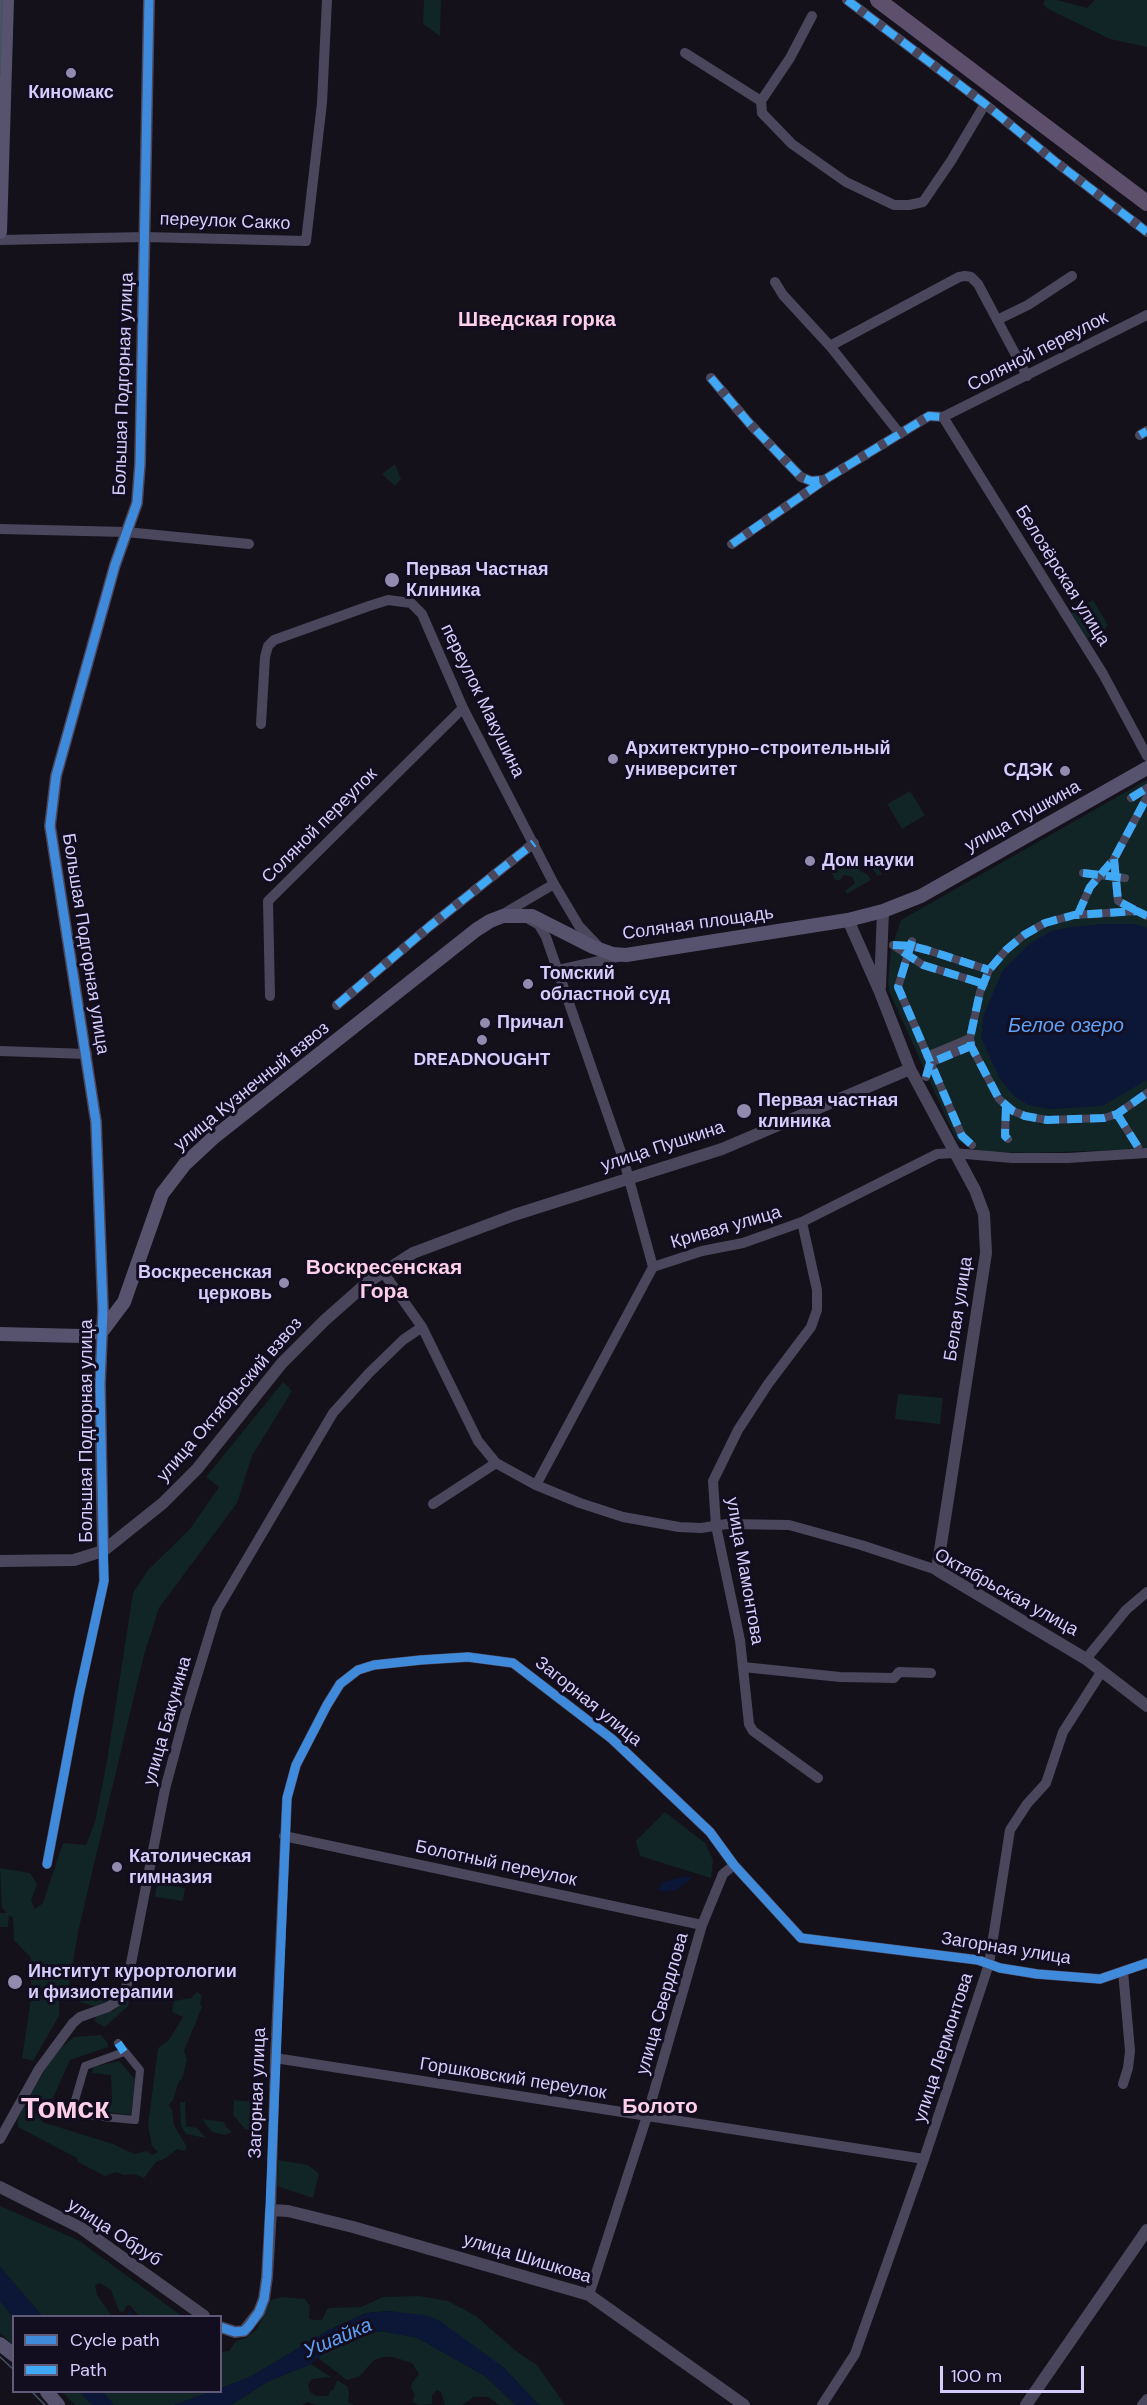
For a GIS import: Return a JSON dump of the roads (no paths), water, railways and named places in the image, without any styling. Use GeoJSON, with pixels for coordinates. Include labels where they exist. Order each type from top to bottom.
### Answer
{"type":"FeatureCollection","features":[{"type":"Feature","properties":{"kind":"main road"},"geometry":{"type":"LineString","coordinates":[[0,232],[7,0]]}},
{"type":"Feature","properties":{"kind":"main road"},"geometry":{"type":"LineString","coordinates":[[878,0],[1147,203]]}},
{"type":"Feature","properties":{"kind":"main road","name":"улица Пушкина"},"geometry":{"type":"LineString","coordinates":[[848,920],[883,911],[921,896],[1146,781]]}},
{"type":"Feature","properties":{"kind":"main road","name":"Соляная площадь"},"geometry":{"type":"LineString","coordinates":[[490,921],[503,916],[519,915],[544,921],[603,951],[626,956],[848,920]]}},
{"type":"Feature","properties":{"kind":"main road","name":"улица Кузнечный взвоз"},"geometry":{"type":"LineString","coordinates":[[103,1330],[124,1302],[162,1194],[185,1164],[213,1138],[490,921]]}},
{"type":"Feature","properties":{"kind":"main road"},"geometry":{"type":"LineString","coordinates":[[0,1334],[81,1336],[103,1330]]}},
{"type":"Feature","properties":{"kind":"main road"},"geometry":{"type":"LineString","coordinates":[[0,2344],[12,2353]]}},
{"type":"Feature","properties":{"kind":"main road"},"geometry":{"type":"LineString","coordinates":[[49,2393],[58,2405]]}},
{"type":"Feature","properties":{"kind":"street","name":"Большая Подгорная улица"},"geometry":{"type":"LineString","coordinates":[[47,1864],[79,1695],[104,1581],[100,1384],[103,1330],[96,1122],[50,826],[56,776],[115,565],[136,503],[140,464],[149,0]]}},
{"type":"Feature","properties":{"kind":"street","name":"переулок Сакко"},"geometry":{"type":"LineString","coordinates":[[0,240],[145,237],[306,241],[322,102],[327,0]]}},
{"type":"Feature","properties":{"kind":"street"},"geometry":{"type":"LineString","coordinates":[[847,0],[985,104],[1057,164],[1147,232]]}},
{"type":"Feature","properties":{"kind":"street"},"geometry":{"type":"LineString","coordinates":[[812,16],[790,58],[761,101],[762,113],[792,144],[846,182],[894,205],[923,202],[985,104]]}},
{"type":"Feature","properties":{"kind":"street"},"geometry":{"type":"LineString","coordinates":[[685,52],[761,101]]}},
{"type":"Feature","properties":{"kind":"street"},"geometry":{"type":"LineString","coordinates":[[830,346],[959,277],[965,276],[978,284],[1027,376]]}},
{"type":"Feature","properties":{"kind":"street"},"geometry":{"type":"LineString","coordinates":[[997,320],[1028,305],[1072,276]]}},
{"type":"Feature","properties":{"kind":"street"},"geometry":{"type":"LineString","coordinates":[[775,282],[783,295],[830,346],[900,434]]}},
{"type":"Feature","properties":{"kind":"street","name":"Соляной переулок"},"geometry":{"type":"LineString","coordinates":[[732,544],[824,480],[929,416],[943,417],[1147,315]]}},
{"type":"Feature","properties":{"kind":"street"},"geometry":{"type":"LineString","coordinates":[[711,378],[749,423],[801,477],[812,481],[824,480]]}},
{"type":"Feature","properties":{"kind":"street","name":"Белозёрская улица"},"geometry":{"type":"LineString","coordinates":[[943,417],[1124,710],[1147,756]]}},
{"type":"Feature","properties":{"kind":"street"},"geometry":{"type":"LineString","coordinates":[[0,529],[126,532],[249,544]]}},
{"type":"Feature","properties":{"kind":"street","name":"переулок Макушина"},"geometry":{"type":"LineString","coordinates":[[261,724],[268,646],[274,640],[352,610],[388,600],[411,603],[422,614],[463,708],[554,884],[579,926],[603,951]]}},
{"type":"Feature","properties":{"kind":"street","name":"Соляной переулок"},"geometry":{"type":"LineString","coordinates":[[270,996],[268,901],[463,708]]}},
{"type":"Feature","properties":{"kind":"street"},"geometry":{"type":"LineString","coordinates":[[1146,781],[1131,798],[1147,795]]}},
{"type":"Feature","properties":{"kind":"street"},"geometry":{"type":"LineString","coordinates":[[1078,914],[1090,887],[1114,860],[1147,795]]}},
{"type":"Feature","properties":{"kind":"street"},"geometry":{"type":"LineString","coordinates":[[337,1005],[438,919],[534,843]]}},
{"type":"Feature","properties":{"kind":"street"},"geometry":{"type":"LineString","coordinates":[[1114,860],[1118,901],[1147,916]]}},
{"type":"Feature","properties":{"kind":"street"},"geometry":{"type":"LineString","coordinates":[[1083,873],[1125,878]]}},
{"type":"Feature","properties":{"kind":"street"},"geometry":{"type":"LineString","coordinates":[[490,921],[554,884]]}},
{"type":"Feature","properties":{"kind":"street"},"geometry":{"type":"LineString","coordinates":[[880,992],[883,911]]}},
{"type":"Feature","properties":{"kind":"street"},"geometry":{"type":"LineString","coordinates":[[1137,911],[1058,916],[1024,935],[1006,950],[989,970],[970,1042],[989,1082],[1006,1106],[1025,1116],[1066,1121],[1104,1118],[1128,1108],[1147,1093]]}},
{"type":"Feature","properties":{"kind":"street"},"geometry":{"type":"LineString","coordinates":[[519,915],[539,925],[546,937],[624,1161],[653,1267]]}},
{"type":"Feature","properties":{"kind":"street"},"geometry":{"type":"LineString","coordinates":[[848,920],[880,992],[910,1069]]}},
{"type":"Feature","properties":{"kind":"street"},"geometry":{"type":"LineString","coordinates":[[984,984],[921,965],[893,945],[911,943],[989,970]]}},
{"type":"Feature","properties":{"kind":"street"},"geometry":{"type":"LineString","coordinates":[[911,943],[898,987],[962,1136],[972,1145]]}},
{"type":"Feature","properties":{"kind":"street"},"geometry":{"type":"LineString","coordinates":[[921,965],[928,948]]}},
{"type":"Feature","properties":{"kind":"street"},"geometry":{"type":"LineString","coordinates":[[558,970],[626,956]]}},
{"type":"Feature","properties":{"kind":"street"},"geometry":{"type":"LineString","coordinates":[[960,978],[968,961]]}},
{"type":"Feature","properties":{"kind":"street"},"geometry":{"type":"LineString","coordinates":[[928,1059],[950,1048],[970,1042]]}},
{"type":"Feature","properties":{"kind":"street"},"geometry":{"type":"LineString","coordinates":[[0,1051],[87,1054]]}},
{"type":"Feature","properties":{"kind":"street"},"geometry":{"type":"LineString","coordinates":[[926,1077],[928,1059]]}},
{"type":"Feature","properties":{"kind":"street","name":"улица Пушкина"},"geometry":{"type":"LineString","coordinates":[[383,1272],[413,1253],[514,1215],[722,1149],[910,1069]]}},
{"type":"Feature","properties":{"kind":"street","name":"Белая улица"},"geometry":{"type":"LineString","coordinates":[[910,1069],[975,1190],[984,1214],[986,1253],[937,1570]]}},
{"type":"Feature","properties":{"kind":"street"},"geometry":{"type":"LineString","coordinates":[[1006,1106],[1005,1136],[1008,1139]]}},
{"type":"Feature","properties":{"kind":"street"},"geometry":{"type":"LineString","coordinates":[[1117,1114],[1143,1150]]}},
{"type":"Feature","properties":{"kind":"street","name":"Кривая улица"},"geometry":{"type":"LineString","coordinates":[[536,1485],[653,1267],[702,1251],[743,1243],[802,1222],[937,1154],[1045,1158],[1143,1150]]}},
{"type":"Feature","properties":{"kind":"street","name":"улица Мамонтова"},"geometry":{"type":"LineString","coordinates":[[802,1222],[817,1290],[817,1310],[811,1327],[768,1384],[738,1430],[713,1481],[716,1526],[740,1640],[747,1717],[753,1731],[818,1778]]}},
{"type":"Feature","properties":{"kind":"street","name":"Октябрьская улица"},"geometry":{"type":"LineString","coordinates":[[383,1272],[422,1327],[478,1441],[496,1463],[536,1485],[623,1517],[679,1527],[789,1525],[861,1545],[937,1570],[1086,1659],[1147,1706]]}},
{"type":"Feature","properties":{"kind":"street","name":"улица Октябрьский взвоз"},"geometry":{"type":"LineString","coordinates":[[103,1551],[163,1503],[197,1470],[282,1363],[325,1320],[383,1272]]}},
{"type":"Feature","properties":{"kind":"street","name":"улица Бакунина"},"geometry":{"type":"LineString","coordinates":[[0,2139],[39,2069],[73,2023],[80,2016],[108,2007],[121,1999],[124,1992],[165,1789],[184,1715],[218,1610],[333,1413],[402,1340],[422,1327]]}},
{"type":"Feature","properties":{"kind":"street"},"geometry":{"type":"LineString","coordinates":[[434,1504],[496,1463]]}},
{"type":"Feature","properties":{"kind":"street"},"geometry":{"type":"LineString","coordinates":[[0,1561],[74,1560],[103,1551]]}},
{"type":"Feature","properties":{"kind":"street"},"geometry":{"type":"LineString","coordinates":[[1086,1659],[1126,1610],[1147,1592]]}},
{"type":"Feature","properties":{"kind":"street","name":"Загорная улица"},"geometry":{"type":"LineString","coordinates":[[222,2327],[234,2332],[244,2331],[259,2312],[264,2299],[270,2253],[275,2058],[287,1798],[296,1765],[340,1684],[358,1670],[374,1665],[468,1657],[513,1663],[612,1739],[710,1832],[734,1865],[801,1938],[969,1959],[1000,1968],[1037,1974],[1100,1978],[1147,1964]]}},
{"type":"Feature","properties":{"kind":"street"},"geometry":{"type":"LineString","coordinates":[[743,1667],[840,1677],[894,1678],[899,1672],[931,1673]]}},
{"type":"Feature","properties":{"kind":"street","name":"улица Лермонтова"},"geometry":{"type":"LineString","coordinates":[[822,2405],[855,2354],[924,2159],[989,1964],[1010,1830],[1027,1804],[1046,1783],[1063,1732],[1102,1671]]}},
{"type":"Feature","properties":{"kind":"street","name":"Болотный переулок"},"geometry":{"type":"LineString","coordinates":[[284,1836],[702,1925]]}},
{"type":"Feature","properties":{"kind":"street","name":"улица Свердлова"},"geometry":{"type":"LineString","coordinates":[[589,2295],[647,2116],[702,1925],[723,1874],[734,1865]]}},
{"type":"Feature","properties":{"kind":"street"},"geometry":{"type":"LineString","coordinates":[[1123,1971],[1130,2050],[1123,2084]]}},
{"type":"Feature","properties":{"kind":"street"},"geometry":{"type":"LineString","coordinates":[[118,2043],[140,2070],[135,2120],[71,2114],[85,2066],[124,2052]]}},
{"type":"Feature","properties":{"kind":"street","name":"Горшковский переулок"},"geometry":{"type":"LineString","coordinates":[[275,2058],[924,2159]]}},
{"type":"Feature","properties":{"kind":"street","name":"улица Обруб"},"geometry":{"type":"LineString","coordinates":[[0,2187],[81,2228],[203,2315]]}},
{"type":"Feature","properties":{"kind":"street","name":"улица Шишкова"},"geometry":{"type":"LineString","coordinates":[[271,2210],[296,2212],[344,2224],[589,2295],[744,2405]]}},
{"type":"Feature","properties":{"kind":"street"},"geometry":{"type":"LineString","coordinates":[[1026,2405],[1147,2230]]}},
{"type":"Feature","properties":{"kind":"street"},"geometry":{"type":"LineString","coordinates":[[1142,2405],[1147,2400]]}},
{"type":"Feature","properties":{"kind":"water","name":"Белое озеро"},"geometry":{"type":"Polygon","coordinates":[[[1103,924],[1135,924],[1147,928],[1147,1080],[1102,1106],[1049,1109],[1028,1105],[1013,1095],[999,1077],[981,1037],[984,1015],[1003,970],[1030,943],[1052,931],[1103,924]]]}},
{"type":"Feature","properties":{"kind":"water"},"geometry":{"type":"Polygon","coordinates":[[[686,1876],[692,1878],[676,1890],[663,1892],[658,1889],[663,1882],[686,1876]]]}},
{"type":"Feature","properties":{"kind":"water"},"geometry":{"type":"Polygon","coordinates":[[[0,2267],[41,2315],[12,2316],[0,2301],[0,2267]]]}},
{"type":"Feature","properties":{"kind":"water","name":"Ушайка"},"geometry":{"type":"Polygon","coordinates":[[[389,2311],[424,2315],[440,2321],[503,2367],[539,2405],[516,2405],[485,2376],[418,2338],[382,2331],[358,2335],[333,2345],[311,2364],[267,2382],[231,2405],[174,2405],[207,2393],[222,2393],[222,2388],[250,2377],[329,2330],[366,2313],[389,2311]]]}},
{"type":"Feature","properties":{"kind":"water"},"geometry":{"type":"Polygon","coordinates":[[[81,2393],[104,2393],[114,2405],[92,2405],[81,2393]]]}},
{"type":"Feature","properties":{"kind":"tram line"},"geometry":{"type":"LineString","coordinates":[[0,76],[2,0]]}},
{"type":"Feature","properties":{"kind":"tram line"},"geometry":{"type":"LineString","coordinates":[[0,2357],[12,2368]]}},
{"type":"Feature","properties":{"kind":"tram line"},"geometry":{"type":"LineString","coordinates":[[33,2393],[45,2405]]}},
{"type":"Feature","properties":{"kind":"place","name":"Киномакс"},"geometry":{"type":"Point","coordinates":[71,73]}},
{"type":"Feature","properties":{"kind":"place","name":"Первая Частная Клиника"},"geometry":{"type":"Point","coordinates":[392,580]}},
{"type":"Feature","properties":{"kind":"place","name":"Архитектурно-строительный университет"},"geometry":{"type":"Point","coordinates":[613,759]}},
{"type":"Feature","properties":{"kind":"place","name":"СДЭК"},"geometry":{"type":"Point","coordinates":[1065,771]}},
{"type":"Feature","properties":{"kind":"place","name":"Дом науки"},"geometry":{"type":"Point","coordinates":[810,861]}},
{"type":"Feature","properties":{"kind":"place","name":"Томский областной суд"},"geometry":{"type":"Point","coordinates":[528,984]}},
{"type":"Feature","properties":{"kind":"place","name":"Причал"},"geometry":{"type":"Point","coordinates":[485,1023]}},
{"type":"Feature","properties":{"kind":"place","name":"DREADNOUGHT"},"geometry":{"type":"Point","coordinates":[482,1040]}},
{"type":"Feature","properties":{"kind":"place","name":"Первая частная клиника"},"geometry":{"type":"Point","coordinates":[744,1111]}},
{"type":"Feature","properties":{"kind":"place","name":"Воскресенская церковь"},"geometry":{"type":"Point","coordinates":[284,1283]}},
{"type":"Feature","properties":{"kind":"place","name":"Католическая гимназия"},"geometry":{"type":"Point","coordinates":[117,1867]}},
{"type":"Feature","properties":{"kind":"place","name":"Институт курортологии и физиотерапии"},"geometry":{"type":"Point","coordinates":[15,1982]}},
{"type":"Feature","properties":{"kind":"district","name":"Шведская горка"},"geometry":{"type":"Point","coordinates":[537,321]}},
{"type":"Feature","properties":{"kind":"district","name":"Воскресенская Гора"},"geometry":{"type":"Point","coordinates":[384,1280]}},
{"type":"Feature","properties":{"kind":"district","name":"Болото"},"geometry":{"type":"Point","coordinates":[660,2107]}},
{"type":"Feature","properties":{"kind":"district","name":"Томск"},"geometry":{"type":"Point","coordinates":[65,2110]}}]}
